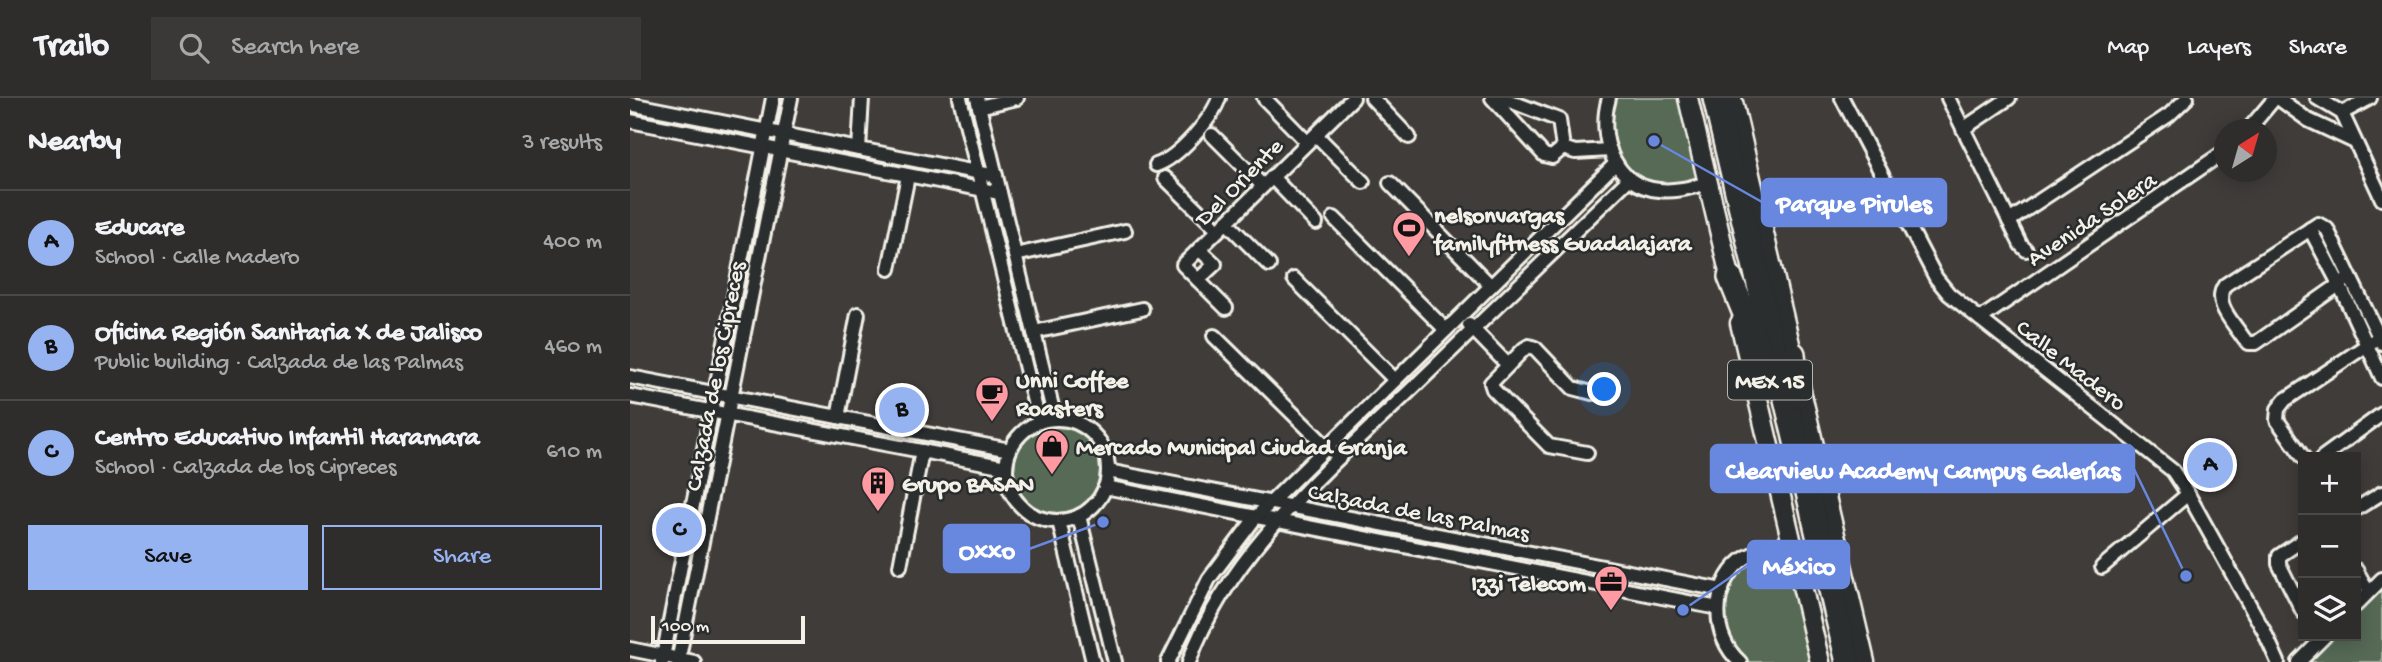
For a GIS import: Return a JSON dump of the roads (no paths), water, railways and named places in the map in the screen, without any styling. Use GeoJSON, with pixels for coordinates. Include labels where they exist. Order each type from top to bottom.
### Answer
{"type":"FeatureCollection","features":[{"type":"Feature","properties":{"kind":"highway","name":"MEX 15"},"geometry":{"type":"LineString","coordinates":[[1704,98],[1837,662]]}},
{"type":"Feature","properties":{"kind":"highway","name":"MEX 15"},"geometry":{"type":"LineString","coordinates":[[1715,98],[1848,662]]}},
{"type":"Feature","properties":{"kind":"highway"},"geometry":{"type":"LineString","coordinates":[[1730,277],[1769,375]]}},
{"type":"Feature","properties":{"kind":"highway"},"geometry":{"type":"LineString","coordinates":[[1793,354],[1805,483]]}},
{"type":"Feature","properties":{"kind":"street","name":"Calzada de los Cipreces"},"geometry":{"type":"LineString","coordinates":[[662,659],[773,98]]}},
{"type":"Feature","properties":{"kind":"street","name":"Calzada de los Cipreces"},"geometry":{"type":"LineString","coordinates":[[679,660],[791,98]]}},
{"type":"Feature","properties":{"kind":"street"},"geometry":{"type":"LineString","coordinates":[[859,149],[862,98]]}},
{"type":"Feature","properties":{"kind":"street"},"geometry":{"type":"LineString","coordinates":[[960,98],[1039,422]]}},
{"type":"Feature","properties":{"kind":"street"},"geometry":{"type":"LineString","coordinates":[[1017,98],[978,103],[1055,418]]}},
{"type":"Feature","properties":{"kind":"street"},"geometry":{"type":"LineString","coordinates":[[1156,165],[1166,162],[1206,122],[1213,114],[1219,98]]}},
{"type":"Feature","properties":{"kind":"street"},"geometry":{"type":"LineString","coordinates":[[1264,98],[1363,182]]}},
{"type":"Feature","properties":{"kind":"street","name":"Del Oriente"},"geometry":{"type":"LineString","coordinates":[[1198,280],[1183,265],[1353,98]]}},
{"type":"Feature","properties":{"kind":"street"},"geometry":{"type":"LineString","coordinates":[[1371,98],[1409,137]]}},
{"type":"Feature","properties":{"kind":"street"},"geometry":{"type":"LineString","coordinates":[[1492,98],[1544,155],[1552,157],[1563,148]]}},
{"type":"Feature","properties":{"kind":"street"},"geometry":{"type":"LineString","coordinates":[[1502,98],[1559,120],[1563,148]]}},
{"type":"Feature","properties":{"kind":"street"},"geometry":{"type":"LineString","coordinates":[[1609,98],[1604,129],[1613,156],[1629,179],[1635,184],[1657,190],[1708,183]]}},
{"type":"Feature","properties":{"kind":"street"},"geometry":{"type":"LineString","coordinates":[[1688,98],[1821,662]]}},
{"type":"Feature","properties":{"kind":"street"},"geometry":{"type":"LineString","coordinates":[[1732,98],[1865,662]]}},
{"type":"Feature","properties":{"kind":"street","name":"Calle Madero"},"geometry":{"type":"LineString","coordinates":[[1842,98],[1936,278],[1949,294],[2173,471],[2264,631],[2278,662]]}},
{"type":"Feature","properties":{"kind":"street"},"geometry":{"type":"LineString","coordinates":[[1948,98],[2021,245],[2026,250]]}},
{"type":"Feature","properties":{"kind":"street"},"geometry":{"type":"LineString","coordinates":[[1963,129],[2009,98]]}},
{"type":"Feature","properties":{"kind":"street"},"geometry":{"type":"LineString","coordinates":[[2009,221],[2169,115],[2187,98]]}},
{"type":"Feature","properties":{"kind":"street"},"geometry":{"type":"LineString","coordinates":[[2258,119],[2277,98],[2308,120],[2353,141]]}},
{"type":"Feature","properties":{"kind":"street"},"geometry":{"type":"LineString","coordinates":[[2317,98],[2342,113],[2382,199]]}},
{"type":"Feature","properties":{"kind":"street"},"geometry":{"type":"LineString","coordinates":[[2342,113],[2370,98]]}},
{"type":"Feature","properties":{"kind":"street"},"geometry":{"type":"LineString","coordinates":[[630,104],[996,176]]}},
{"type":"Feature","properties":{"kind":"street"},"geometry":{"type":"LineString","coordinates":[[630,121],[1000,193]]}},
{"type":"Feature","properties":{"kind":"street"},"geometry":{"type":"LineString","coordinates":[[968,130],[983,123]]}},
{"type":"Feature","properties":{"kind":"street"},"geometry":{"type":"LineString","coordinates":[[1212,135],[1316,223]]}},
{"type":"Feature","properties":{"kind":"street"},"geometry":{"type":"LineString","coordinates":[[1563,148],[1613,156]]}},
{"type":"Feature","properties":{"kind":"street"},"geometry":{"type":"LineString","coordinates":[[878,170],[881,153]]}},
{"type":"Feature","properties":{"kind":"street"},"geometry":{"type":"LineString","coordinates":[[1168,662],[1209,579],[1256,517],[1491,286],[1613,156]]}},
{"type":"Feature","properties":{"kind":"street","name":"Avenida Solera"},"geometry":{"type":"LineString","coordinates":[[1980,319],[2214,159]]}},
{"type":"Feature","properties":{"kind":"street"},"geometry":{"type":"LineString","coordinates":[[889,269],[908,176]]}},
{"type":"Feature","properties":{"kind":"street"},"geometry":{"type":"LineString","coordinates":[[1166,177],[1269,265]]}},
{"type":"Feature","properties":{"kind":"street"},"geometry":{"type":"LineString","coordinates":[[1189,662],[1223,592],[1279,522],[1340,458],[1629,179]]}},
{"type":"Feature","properties":{"kind":"street"},"geometry":{"type":"LineString","coordinates":[[1390,183],[1491,286]]}},
{"type":"Feature","properties":{"kind":"street"},"geometry":{"type":"LineString","coordinates":[[1334,218],[1446,330]]}},
{"type":"Feature","properties":{"kind":"street"},"geometry":{"type":"LineString","coordinates":[[2299,452],[2277,420],[2278,409],[2285,400],[2367,345],[2381,340],[2345,281],[2311,229],[2225,285],[2220,292],[2220,300],[2244,338],[2249,343],[2256,343],[2345,281]]}},
{"type":"Feature","properties":{"kind":"street"},"geometry":{"type":"LineString","coordinates":[[1015,255],[1125,231]]}},
{"type":"Feature","properties":{"kind":"street"},"geometry":{"type":"LineString","coordinates":[[1199,249],[1215,264],[1198,280],[1226,308]]}},
{"type":"Feature","properties":{"kind":"street"},"geometry":{"type":"LineString","coordinates":[[1294,279],[1395,380]]}},
{"type":"Feature","properties":{"kind":"street"},"geometry":{"type":"LineString","coordinates":[[2345,281],[2367,345],[2382,378]]}},
{"type":"Feature","properties":{"kind":"street"},"geometry":{"type":"LineString","coordinates":[[1034,332],[1142,309]]}},
{"type":"Feature","properties":{"kind":"street"},"geometry":{"type":"LineString","coordinates":[[838,417],[858,314]]}},
{"type":"Feature","properties":{"kind":"street"},"geometry":{"type":"LineString","coordinates":[[1460,316],[1508,365]]}},
{"type":"Feature","properties":{"kind":"street"},"geometry":{"type":"LineString","coordinates":[[1214,336],[1340,458]]}},
{"type":"Feature","properties":{"kind":"street"},"geometry":{"type":"LineString","coordinates":[[1587,453],[1549,446],[1493,389],[1491,383],[1529,346],[1535,348],[1573,388],[1592,393]]}},
{"type":"Feature","properties":{"kind":"street"},"geometry":{"type":"LineString","coordinates":[[630,377],[1010,450]]}},
{"type":"Feature","properties":{"kind":"street"},"geometry":{"type":"LineString","coordinates":[[630,396],[1006,467]]}},
{"type":"Feature","properties":{"kind":"street"},"geometry":{"type":"LineString","coordinates":[[2330,452],[2382,414]]}},
{"type":"Feature","properties":{"kind":"street"},"geometry":{"type":"LineString","coordinates":[[1055,418],[1076,422],[1093,434],[1105,451],[1108,471],[1105,487],[1095,504],[1079,516],[1059,521],[1036,516],[1025,510],[1010,491],[1006,467],[1010,450],[1024,430],[1055,418]]}},
{"type":"Feature","properties":{"kind":"street"},"geometry":{"type":"LineString","coordinates":[[900,566],[922,452]]}},
{"type":"Feature","properties":{"kind":"street","name":"Calzada de las Palmas"},"geometry":{"type":"LineString","coordinates":[[1108,471],[1722,590]]}},
{"type":"Feature","properties":{"kind":"street","name":"Calzada de las Palmas"},"geometry":{"type":"LineString","coordinates":[[1105,487],[1718,608]]}},
{"type":"Feature","properties":{"kind":"street"},"geometry":{"type":"LineString","coordinates":[[2102,568],[2188,494]]}},
{"type":"Feature","properties":{"kind":"street"},"geometry":{"type":"LineString","coordinates":[[2361,506],[2382,494]]}},
{"type":"Feature","properties":{"kind":"street"},"geometry":{"type":"LineString","coordinates":[[1079,516],[1115,662]]}},
{"type":"Feature","properties":{"kind":"street"},"geometry":{"type":"LineString","coordinates":[[1059,521],[1093,662]]}},
{"type":"Feature","properties":{"kind":"street"},"geometry":{"type":"LineString","coordinates":[[1740,662],[1724,641],[1718,623],[1722,590],[1729,575],[1740,562],[1752,554],[1791,541]]}},
{"type":"Feature","properties":{"kind":"street"},"geometry":{"type":"LineString","coordinates":[[2298,543],[2279,556],[2279,564],[2298,602]]}},
{"type":"Feature","properties":{"kind":"street"},"geometry":{"type":"LineString","coordinates":[[1497,564],[1500,547]]}},
{"type":"Feature","properties":{"kind":"street"},"geometry":{"type":"LineString","coordinates":[[2361,578],[2364,584]]}},
{"type":"Feature","properties":{"kind":"street"},"geometry":{"type":"LineString","coordinates":[[2361,600],[2382,579]]}},
{"type":"Feature","properties":{"kind":"street"},"geometry":{"type":"LineString","coordinates":[[2299,662],[2320,641]]}},
{"type":"Feature","properties":{"kind":"street"},"geometry":{"type":"LineString","coordinates":[[630,649],[662,659],[694,662]]}},
{"type":"Feature","properties":{"kind":"place","name":"Parque Pirules"},"geometry":{"type":"Point","coordinates":[1654,141]}},
{"type":"Feature","properties":{"kind":"place","name":"nelsonvargas familyfitness Guadalajara"},"geometry":{"type":"Point","coordinates":[1409,258]}},
{"type":"Feature","properties":{"kind":"place","name":"Oficina Región Sanitaria X de Jalisco"},"geometry":{"type":"Point","coordinates":[902,410]}},
{"type":"Feature","properties":{"kind":"place","name":"Unni Coffee Roasters"},"geometry":{"type":"Point","coordinates":[992,423]}},
{"type":"Feature","properties":{"kind":"place","name":"Educare"},"geometry":{"type":"Point","coordinates":[2210,465]}},
{"type":"Feature","properties":{"kind":"place","name":"Mercado Municipal Ciudad Granja"},"geometry":{"type":"Point","coordinates":[1052,476]}},
{"type":"Feature","properties":{"kind":"place","name":"Grupo BASAN"},"geometry":{"type":"Point","coordinates":[878,513]}},
{"type":"Feature","properties":{"kind":"place","name":"Oxxo"},"geometry":{"type":"Point","coordinates":[1103,522]}},
{"type":"Feature","properties":{"kind":"place","name":"Centro Educativo Infantil Haramara"},"geometry":{"type":"Point","coordinates":[679,530]}},
{"type":"Feature","properties":{"kind":"place","name":"Clearview Academy Campus Galerías"},"geometry":{"type":"Point","coordinates":[2186,576]}},
{"type":"Feature","properties":{"kind":"place","name":"México"},"geometry":{"type":"Point","coordinates":[1683,610]}},
{"type":"Feature","properties":{"kind":"place","name":"Izzi Telecom"},"geometry":{"type":"Point","coordinates":[1611,612]}}]}
